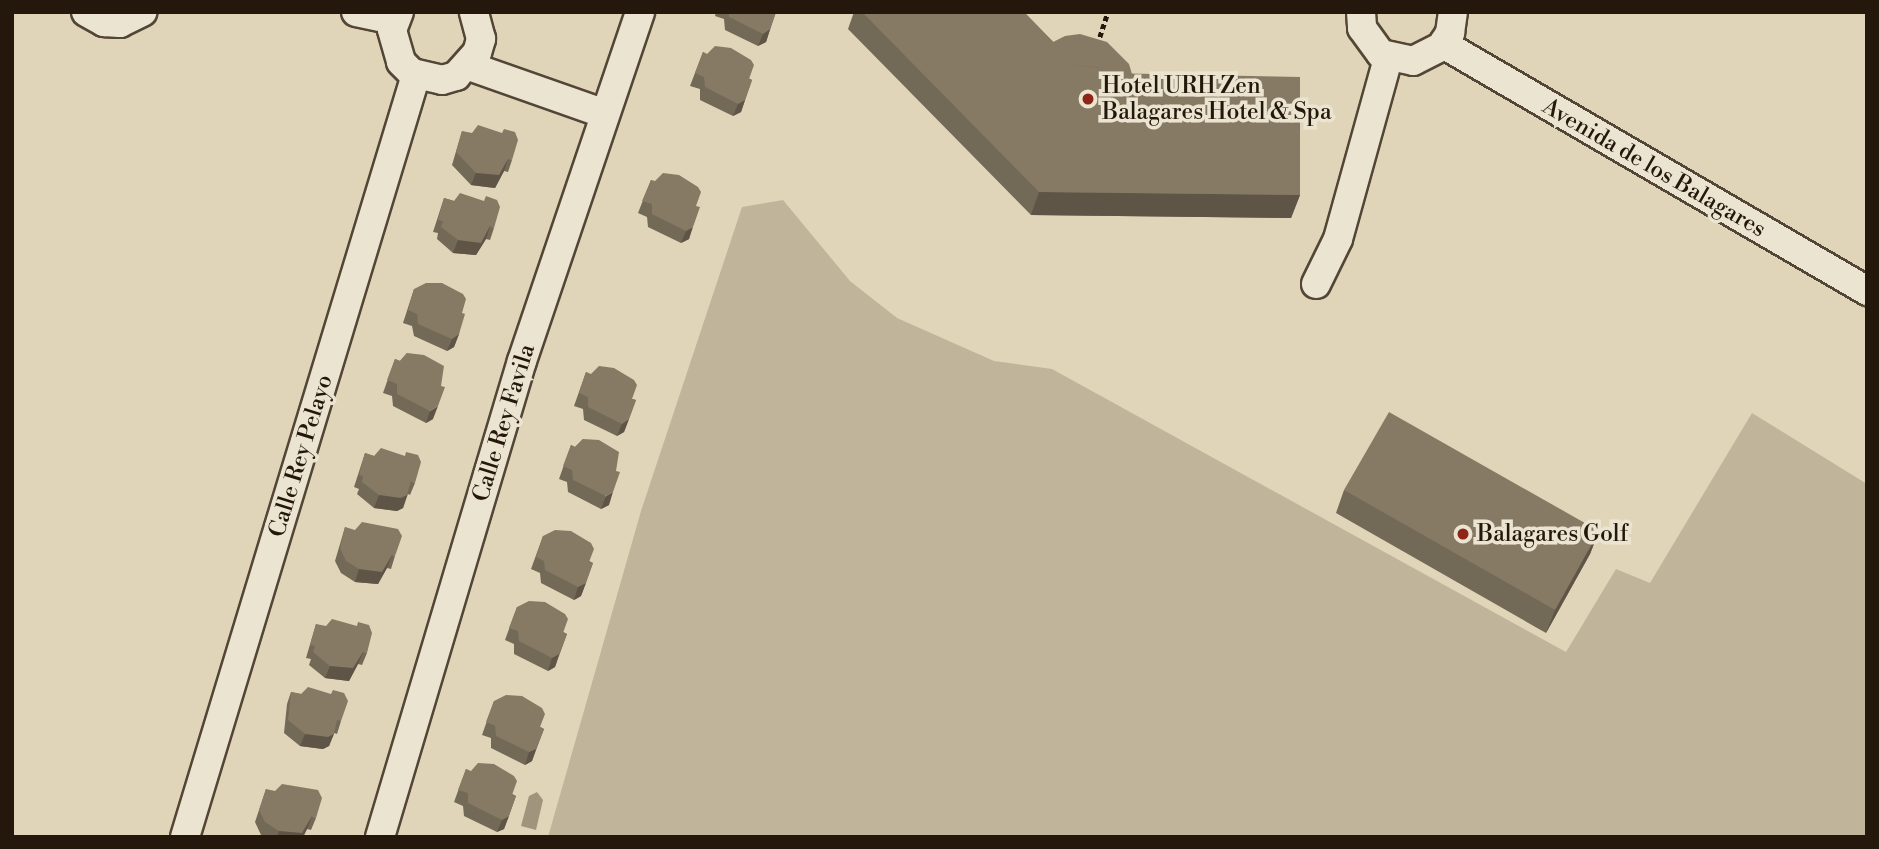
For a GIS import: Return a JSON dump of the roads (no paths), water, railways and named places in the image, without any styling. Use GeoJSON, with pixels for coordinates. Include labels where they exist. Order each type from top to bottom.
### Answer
{"type":"FeatureCollection","features":[{"type":"Feature","properties":{"kind":"street"},"geometry":{"type":"LineString","coordinates":[[86,12],[104,22],[120,23],[143,12]]}},
{"type":"Feature","properties":{"kind":"street"},"geometry":{"type":"LineString","coordinates":[[356,12],[397,16],[393,48],[401,62],[416,75],[442,80],[469,66],[481,39],[474,12]]}},
{"type":"Feature","properties":{"kind":"street","name":"Calle Rey Favila"},"geometry":{"type":"LineString","coordinates":[[380,837],[522,361],[640,12]]}},
{"type":"Feature","properties":{"kind":"street"},"geometry":{"type":"LineString","coordinates":[[1361,12],[1369,42],[1388,59],[1413,61],[1443,44],[1450,33],[1452,12]]}},
{"type":"Feature","properties":{"kind":"street","name":"Avenida de los Balagares"},"geometry":{"type":"LineString","coordinates":[[1443,44],[1867,291]]}},
{"type":"Feature","properties":{"kind":"street"},"geometry":{"type":"LineString","coordinates":[[1316,284],[1338,239],[1388,59]]}},
{"type":"Feature","properties":{"kind":"street"},"geometry":{"type":"LineString","coordinates":[[469,66],[605,114]]}},
{"type":"Feature","properties":{"kind":"street","name":"Calle Rey Pelayo"},"geometry":{"type":"LineString","coordinates":[[185,837],[416,75]]}},
{"type":"Feature","properties":{"kind":"place","name":"Hotel URH Zen Balagares Hotel & Spa"},"geometry":{"type":"Point","coordinates":[1088,99]}},
{"type":"Feature","properties":{"kind":"place","name":"Balagares Golf"},"geometry":{"type":"Point","coordinates":[1463,534]}}]}
